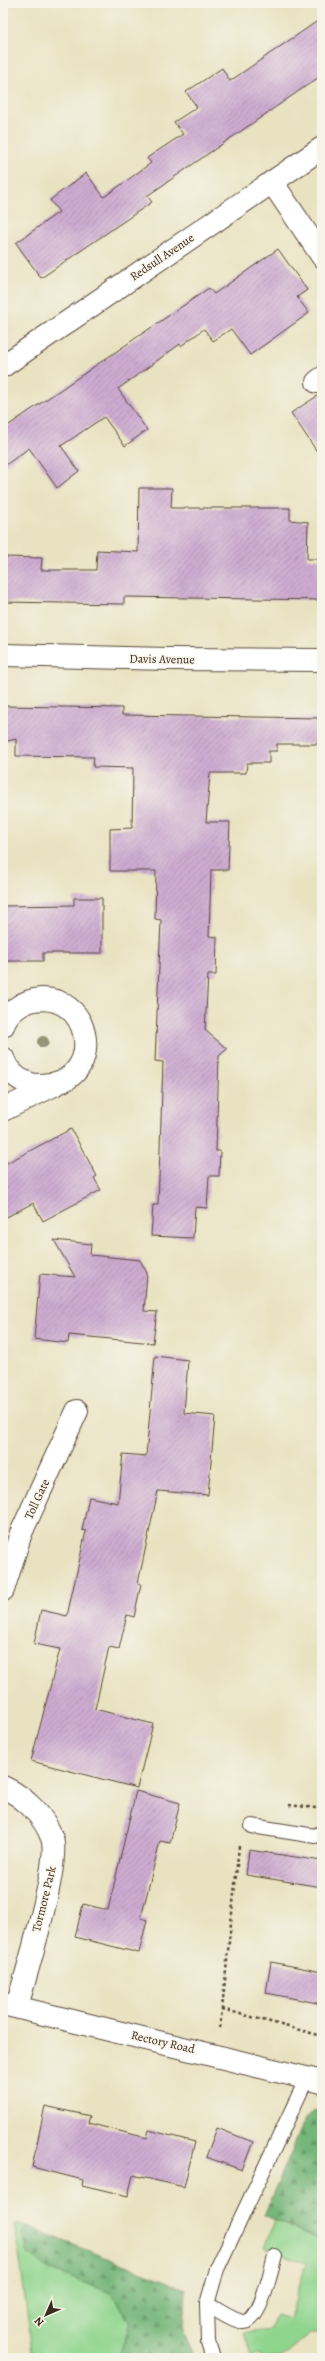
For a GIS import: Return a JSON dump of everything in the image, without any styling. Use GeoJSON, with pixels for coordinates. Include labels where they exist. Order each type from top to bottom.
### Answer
{"type":"FeatureCollection","features":[{"type":"Feature","properties":{"kind":"street","name":"Redsull Avenue"},"geometry":{"type":"LineString","coordinates":[[3,366],[322,148]]}},
{"type":"Feature","properties":{"kind":"street"},"geometry":{"type":"LineString","coordinates":[[272,182],[322,256]]}},
{"type":"Feature","properties":{"kind":"street","name":"Davis Avenue"},"geometry":{"type":"LineString","coordinates":[[3,655],[167,659],[322,660]]}},
{"type":"Feature","properties":{"kind":"street"},"geometry":{"type":"LineString","coordinates":[[3,1026],[14,1009],[27,1002],[42,999],[57,1001],[70,1008],[81,1024],[85,1034],[85,1049],[80,1063],[71,1075],[3,1110]]}},
{"type":"Feature","properties":{"kind":"street"},"geometry":{"type":"LineString","coordinates":[[4,1061],[16,1076],[28,1083],[44,1085],[58,1082]]}},
{"type":"Feature","properties":{"kind":"street"},"geometry":{"type":"LineString","coordinates":[[3,1101],[8,1085],[4,1061]]}},
{"type":"Feature","properties":{"kind":"street","name":"Toll Gate"},"geometry":{"type":"LineString","coordinates":[[3,1590],[22,1533],[78,1411]]}},
{"type":"Feature","properties":{"kind":"street","name":"Tormore Park"},"geometry":{"type":"LineString","coordinates":[[3,1787],[24,1798],[41,1817],[53,1839],[54,1866],[10,2005]]}},
{"type":"Feature","properties":{"kind":"street","name":"Rectory Road"},"geometry":{"type":"LineString","coordinates":[[10,2005],[314,2080]]}},
{"type":"Feature","properties":{"kind":"lane"},"geometry":{"type":"LineString","coordinates":[[252,1826],[315,1836],[322,1832]]}},
{"type":"Feature","properties":{"kind":"lane"},"geometry":{"type":"LineString","coordinates":[[213,2358],[208,2342],[207,2304],[217,2269],[314,2080]]}},
{"type":"Feature","properties":{"kind":"lane"},"geometry":{"type":"LineString","coordinates":[[207,2304],[243,2322],[251,2320],[257,2312],[275,2256]]}},
{"type":"Feature","properties":{"kind":"path"},"geometry":{"type":"LineString","coordinates":[[283,1805],[322,1808]]}},
{"type":"Feature","properties":{"kind":"path"},"geometry":{"type":"LineString","coordinates":[[217,2055],[240,1839]]}},
{"type":"Feature","properties":{"kind":"path"},"geometry":{"type":"LineString","coordinates":[[222,2009],[322,2036]]}},
{"type":"Feature","properties":{"kind":"green space"},"geometry":{"type":"Polygon","coordinates":[[[314,2110],[322,2112],[322,2241],[264,2215],[305,2120],[314,2110]]]}},
{"type":"Feature","properties":{"kind":"green space"},"geometry":{"type":"Polygon","coordinates":[[[275,2220],[322,2241],[322,2333],[311,2333],[281,2358],[263,2358],[259,2354],[251,2357],[244,2332],[270,2329],[276,2315],[290,2319],[306,2263],[265,2248],[275,2220]]]}},
{"type":"Feature","properties":{"kind":"green space"},"geometry":{"type":"Polygon","coordinates":[[[15,2223],[28,2227],[23,2234],[49,2269],[111,2293],[131,2322],[118,2358],[33,2358],[15,2223]]]}},
{"type":"Feature","properties":{"kind":"green space"},"geometry":{"type":"Polygon","coordinates":[[[28,2227],[186,2289],[184,2334],[195,2358],[118,2358],[131,2322],[111,2293],[49,2269],[28,2254],[23,2234],[28,2227]]]}},
{"type":"Feature","properties":{"kind":"building"},"geometry":{"type":"Polygon","coordinates":[[[322,18],[322,75],[147,196],[152,202],[41,278],[16,243],[59,212],[50,200],[86,173],[104,197],[151,163],[147,158],[183,134],[174,122],[197,107],[186,92],[222,68],[230,81],[322,18]]]}},
{"type":"Feature","properties":{"kind":"building"},"geometry":{"type":"Polygon","coordinates":[[[278,249],[307,290],[297,297],[309,313],[250,355],[231,329],[213,341],[204,329],[181,346],[180,344],[118,389],[147,430],[125,446],[104,417],[61,446],[79,471],[57,488],[29,448],[3,467],[3,429],[209,288],[214,294],[278,249]]]}},
{"type":"Feature","properties":{"kind":"building"},"geometry":{"type":"Polygon","coordinates":[[[322,393],[322,459],[291,413],[322,393]]]}},
{"type":"Feature","properties":{"kind":"building"},"geometry":{"type":"Polygon","coordinates":[[[139,488],[172,488],[171,508],[290,508],[290,520],[308,522],[307,559],[321,559],[322,600],[124,597],[124,604],[3,602],[3,569],[5,569],[5,557],[42,558],[41,570],[96,570],[97,550],[138,552],[139,488]]]}},
{"type":"Feature","properties":{"kind":"building"},"geometry":{"type":"Polygon","coordinates":[[[3,706],[122,708],[122,715],[322,718],[322,744],[277,744],[277,751],[269,751],[269,763],[247,763],[246,773],[210,773],[206,822],[230,822],[228,870],[211,870],[209,936],[217,937],[216,975],[208,975],[205,1030],[227,1049],[219,1056],[216,1151],[220,1151],[219,1176],[209,1176],[207,1208],[195,1207],[193,1238],[151,1236],[153,1205],[158,1205],[163,1062],[155,1061],[161,920],[155,919],[156,871],[110,871],[110,829],[132,828],[133,768],[93,767],[94,757],[16,756],[16,739],[3,742],[3,706]]]}},
{"type":"Feature","properties":{"kind":"building"},"geometry":{"type":"Polygon","coordinates":[[[74,898],[102,898],[102,953],[43,953],[43,961],[3,961],[3,906],[74,905],[74,898]]]}},
{"type":"Feature","properties":{"kind":"building"},"geometry":{"type":"Polygon","coordinates":[[[71,1129],[97,1176],[94,1178],[101,1190],[43,1221],[33,1203],[3,1219],[3,1165],[71,1129]]]}},
{"type":"Feature","properties":{"kind":"building"},"geometry":{"type":"Polygon","coordinates":[[[54,1240],[91,1244],[90,1255],[140,1260],[147,1273],[144,1311],[157,1312],[153,1343],[69,1335],[68,1343],[34,1339],[40,1274],[75,1277],[54,1240]]]}},
{"type":"Feature","properties":{"kind":"building"},"geometry":{"type":"Polygon","coordinates":[[[155,1356],[188,1360],[184,1413],[215,1416],[208,1495],[158,1491],[138,1583],[141,1584],[134,1617],[127,1615],[119,1649],[109,1647],[95,1709],[153,1724],[137,1788],[31,1761],[60,1649],[34,1644],[41,1610],[67,1616],[86,1531],[82,1530],[89,1497],[118,1503],[123,1454],[146,1456],[155,1356]]]}},
{"type":"Feature","properties":{"kind":"building"},"geometry":{"type":"Polygon","coordinates":[[[136,1791],[180,1803],[170,1843],[160,1841],[141,1918],[147,1920],[139,1953],[75,1937],[83,1904],[108,1910],[136,1791]]]}},
{"type":"Feature","properties":{"kind":"building"},"geometry":{"type":"Polygon","coordinates":[[[249,1850],[322,1861],[322,1887],[246,1875],[249,1850]]]}},
{"type":"Feature","properties":{"kind":"building"},"geometry":{"type":"Polygon","coordinates":[[[271,1962],[322,1972],[322,2004],[266,1993],[271,1962]]]}},
{"type":"Feature","properties":{"kind":"building"},"geometry":{"type":"Polygon","coordinates":[[[45,2106],[90,2116],[88,2123],[147,2138],[149,2130],[195,2142],[184,2187],[133,2175],[128,2196],[82,2185],[83,2180],[32,2167],[45,2106]]]}},
{"type":"Feature","properties":{"kind":"building"},"geometry":{"type":"Polygon","coordinates":[[[217,2128],[253,2142],[242,2170],[206,2157],[217,2128]]]}}]}
